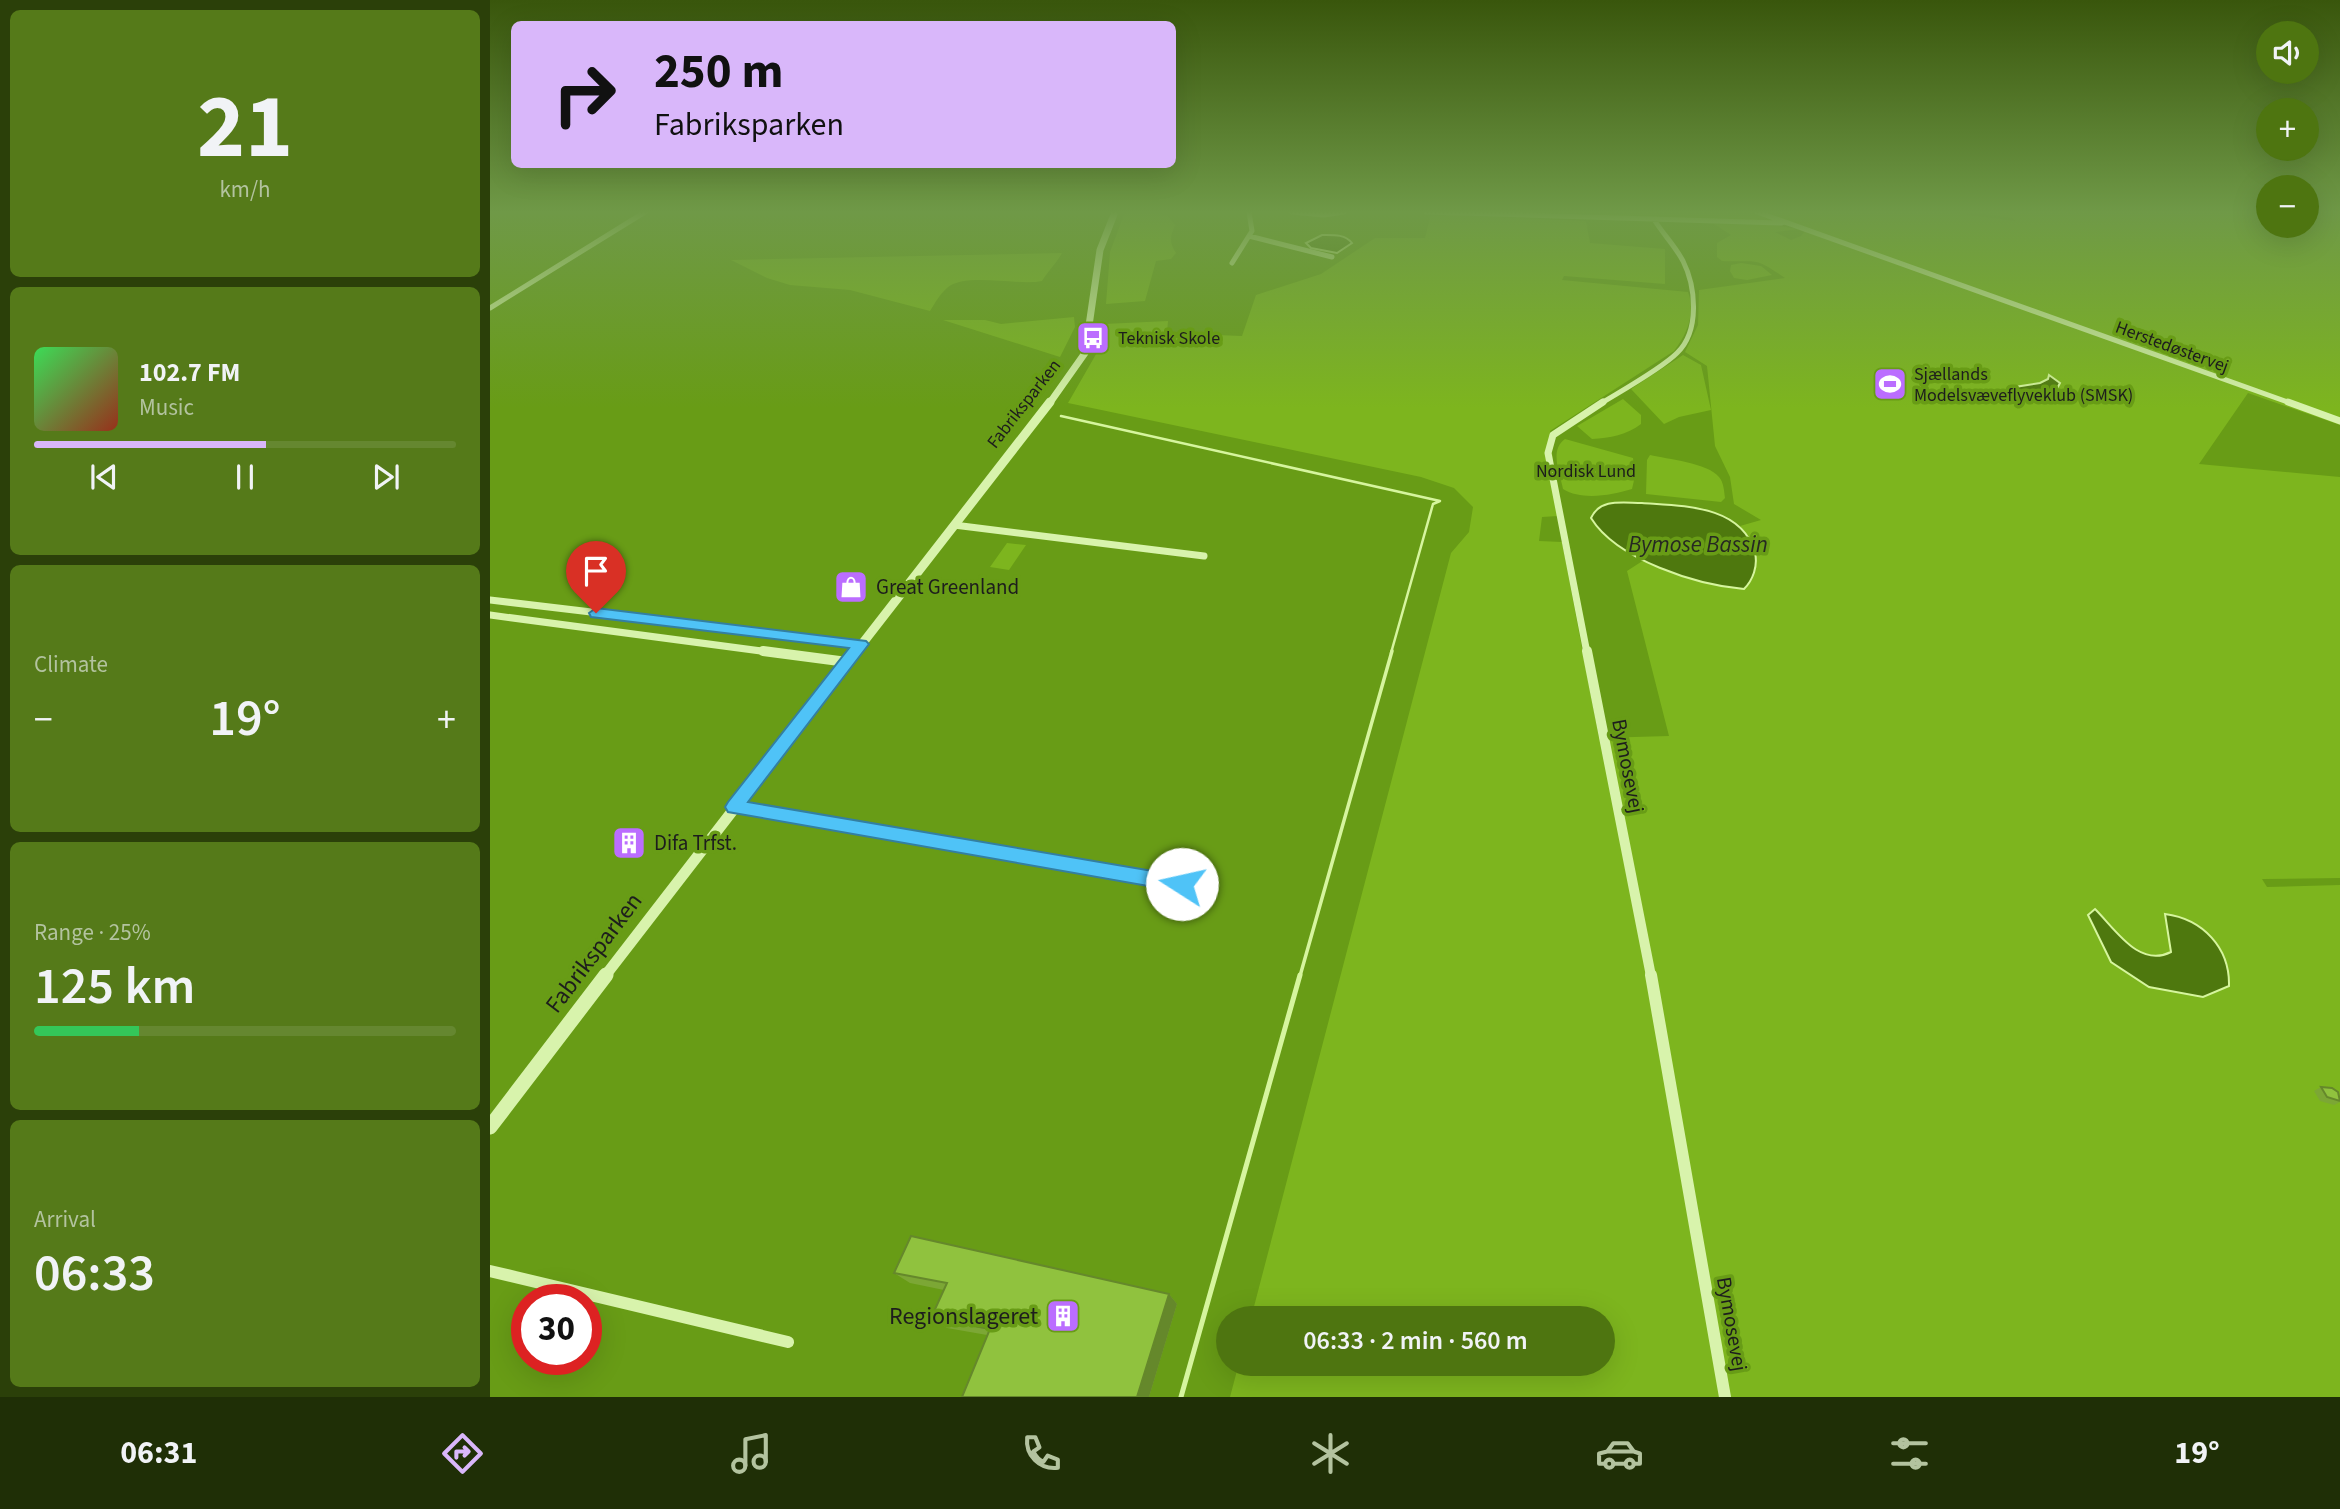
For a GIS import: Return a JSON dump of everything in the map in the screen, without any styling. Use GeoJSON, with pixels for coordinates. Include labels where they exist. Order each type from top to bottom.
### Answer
{"type":"FeatureCollection","features":[{"type":"Feature","properties":{"kind":"street"},"geometry":{"type":"LineString","coordinates":[[490,309],[541,277]]}},
{"type":"Feature","properties":{"kind":"street","name":"Fabriksparken"},"geometry":{"type":"LineString","coordinates":[[490,1127],[734,807],[1068,381],[1085,353],[1096,277]]}},
{"type":"Feature","properties":{"kind":"street","name":"Bymosevej"},"geometry":{"type":"LineString","coordinates":[[1689,277],[1694,290],[1695,312],[1690,336],[1678,353],[1553,435],[1548,453],[1665,1053],[1725,1397]]}},
{"type":"Feature","properties":{"kind":"street","name":"Herstedøstervej"},"geometry":{"type":"LineString","coordinates":[[1938,277],[2340,421]]}},
{"type":"Feature","properties":{"kind":"street"},"geometry":{"type":"LineString","coordinates":[[954,525],[1204,556]]}},
{"type":"Feature","properties":{"kind":"street"},"geometry":{"type":"LineString","coordinates":[[490,600],[861,644]]}},
{"type":"Feature","properties":{"kind":"street"},"geometry":{"type":"LineString","coordinates":[[501,616],[516,604]]}},
{"type":"Feature","properties":{"kind":"street"},"geometry":{"type":"LineString","coordinates":[[534,620],[548,607]]}},
{"type":"Feature","properties":{"kind":"street"},"geometry":{"type":"LineString","coordinates":[[490,615],[847,662]]}},
{"type":"Feature","properties":{"kind":"street"},"geometry":{"type":"LineString","coordinates":[[689,640],[703,626]]}},
{"type":"Feature","properties":{"kind":"street"},"geometry":{"type":"LineString","coordinates":[[734,807],[1182,884]]}},
{"type":"Feature","properties":{"kind":"street"},"geometry":{"type":"LineString","coordinates":[[490,1271],[788,1342]]}},
{"type":"Feature","properties":{"kind":"green space"},"geometry":{"type":"Polygon","coordinates":[[[1045,277],[1042,281],[1032,282],[979,280],[955,283],[944,290],[930,311],[850,290],[790,285],[767,278],[1045,277]]]}},
{"type":"Feature","properties":{"kind":"green space"},"geometry":{"type":"Polygon","coordinates":[[[1108,277],[1152,277],[1145,301],[1106,304],[1108,277]]]}},
{"type":"Feature","properties":{"kind":"green space"},"geometry":{"type":"Polygon","coordinates":[[[1311,277],[1563,277],[1562,280],[1688,292],[1691,315],[1683,338],[1674,351],[1550,431],[1558,516],[1542,517],[1539,541],[1562,542],[1599,738],[1669,736],[1627,571],[1644,560],[1677,575],[1750,539],[1740,526],[1761,520],[1734,504],[1730,477],[1715,446],[1707,366],[1685,352],[1698,325],[1699,290],[1784,277],[2340,277],[2340,425],[2248,393],[2199,464],[2340,477],[2340,878],[2262,879],[2267,887],[2340,885],[2340,1397],[1230,1397],[1236,1376],[1615,1376],[1615,1306],[1254,1306],[1451,553],[1469,532],[1473,507],[1454,488],[1421,477],[1068,403],[1099,349],[1104,324],[1168,321],[1167,333],[1242,336],[1256,295],[1311,277]]]}},
{"type":"Feature","properties":{"kind":"green space"},"geometry":{"type":"Polygon","coordinates":[[[1579,277],[1665,277],[1665,284],[1579,277]]]}},
{"type":"Feature","properties":{"kind":"green space"},"geometry":{"type":"Polygon","coordinates":[[[1734,277],[1761,277],[1747,280],[1734,277]]]}},
{"type":"Feature","properties":{"kind":"green space"},"geometry":{"type":"Polygon","coordinates":[[[1074,317],[1075,327],[1060,357],[943,320],[985,320],[1001,324],[1074,317]]]}},
{"type":"Feature","properties":{"kind":"green space","name":"Nordisk Lund"},"geometry":{"type":"Polygon","coordinates":[[[1683,355],[1701,365],[1711,410],[1679,417],[1664,424],[1631,389],[1683,355]]]}},
{"type":"Feature","properties":{"kind":"green space","name":"Nordisk Lund"},"geometry":{"type":"Polygon","coordinates":[[[1623,399],[1641,415],[1641,424],[1636,428],[1618,435],[1592,439],[1577,426],[1623,399]]]}},
{"type":"Feature","properties":{"kind":"green space","name":"Nordisk Lund"},"geometry":{"type":"Polygon","coordinates":[[[1565,439],[1633,458],[1635,476],[1632,489],[1588,496],[1563,489],[1557,455],[1560,444],[1565,439]]]}},
{"type":"Feature","properties":{"kind":"green space","name":"Nordisk Lund"},"geometry":{"type":"Polygon","coordinates":[[[1650,455],[1697,465],[1714,472],[1722,482],[1725,498],[1721,502],[1646,494],[1647,460],[1650,455]]]}},
{"type":"Feature","properties":{"kind":"green space"},"geometry":{"type":"Polygon","coordinates":[[[1007,543],[1026,545],[1009,570],[990,567],[1007,543]]]}},
{"type":"Feature","properties":{"kind":"water"},"geometry":{"type":"Polygon","coordinates":[[[2049,375],[2060,383],[2054,394],[2041,400],[2016,398],[2013,395],[2015,387],[2040,383],[2048,379],[2049,375]]]}},
{"type":"Feature","properties":{"kind":"water","name":"Bymose Bassin"},"geometry":{"type":"Polygon","coordinates":[[[1642,503],[1692,507],[1709,511],[1738,525],[1748,537],[1756,558],[1752,577],[1744,589],[1682,576],[1638,558],[1603,533],[1591,518],[1606,504],[1642,503]]]}},
{"type":"Feature","properties":{"kind":"water"},"geometry":{"type":"Polygon","coordinates":[[[2095,909],[2129,944],[2149,955],[2159,956],[2171,952],[2165,914],[2191,922],[2212,938],[2219,948],[2225,959],[2229,986],[2203,997],[2149,987],[2111,962],[2088,915],[2095,909]]]}},
{"type":"Feature","properties":{"kind":"building"},"geometry":{"type":"Polygon","coordinates":[[[2321,1087],[2332,1088],[2338,1092],[2340,1101],[2327,1097],[2321,1087]]]}},
{"type":"Feature","properties":{"kind":"building","name":"Regionslageret"},"geometry":{"type":"Polygon","coordinates":[[[911,1236],[1169,1294],[1137,1397],[962,1397],[990,1329],[931,1318],[947,1283],[894,1273],[911,1236]]]}},
{"type":"Feature","properties":{"kind":"waterway"},"geometry":{"type":"LineString","coordinates":[[1061,416],[1440,501],[1433,504],[1391,653]]}},
{"type":"Feature","properties":{"kind":"waterway"},"geometry":{"type":"LineString","coordinates":[[1300,976],[1392,651]]}},
{"type":"Feature","properties":{"kind":"waterway"},"geometry":{"type":"LineString","coordinates":[[1181,1397],[1300,975]]}},
{"type":"Feature","properties":{"kind":"place","name":"Teknisk Skole"},"geometry":{"type":"Point","coordinates":[1093,338]}},
{"type":"Feature","properties":{"kind":"place","name":"Sjællands Modelsvæveflyveklub (SMSK)"},"geometry":{"type":"Point","coordinates":[1890,384]}},
{"type":"Feature","properties":{"kind":"place","name":"Great Greenland"},"geometry":{"type":"Point","coordinates":[851,587]}},
{"type":"Feature","properties":{"kind":"place","name":"Difa Trfst."},"geometry":{"type":"Point","coordinates":[629,843]}},
{"type":"Feature","properties":{"kind":"place","name":"Regionslageret"},"geometry":{"type":"Point","coordinates":[1063,1316]}},
{"type":"Feature","properties":{"kind":"route"},"geometry":{"type":"LineString","coordinates":[[596,613],[861,644],[734,807],[1182,884]]}}]}
